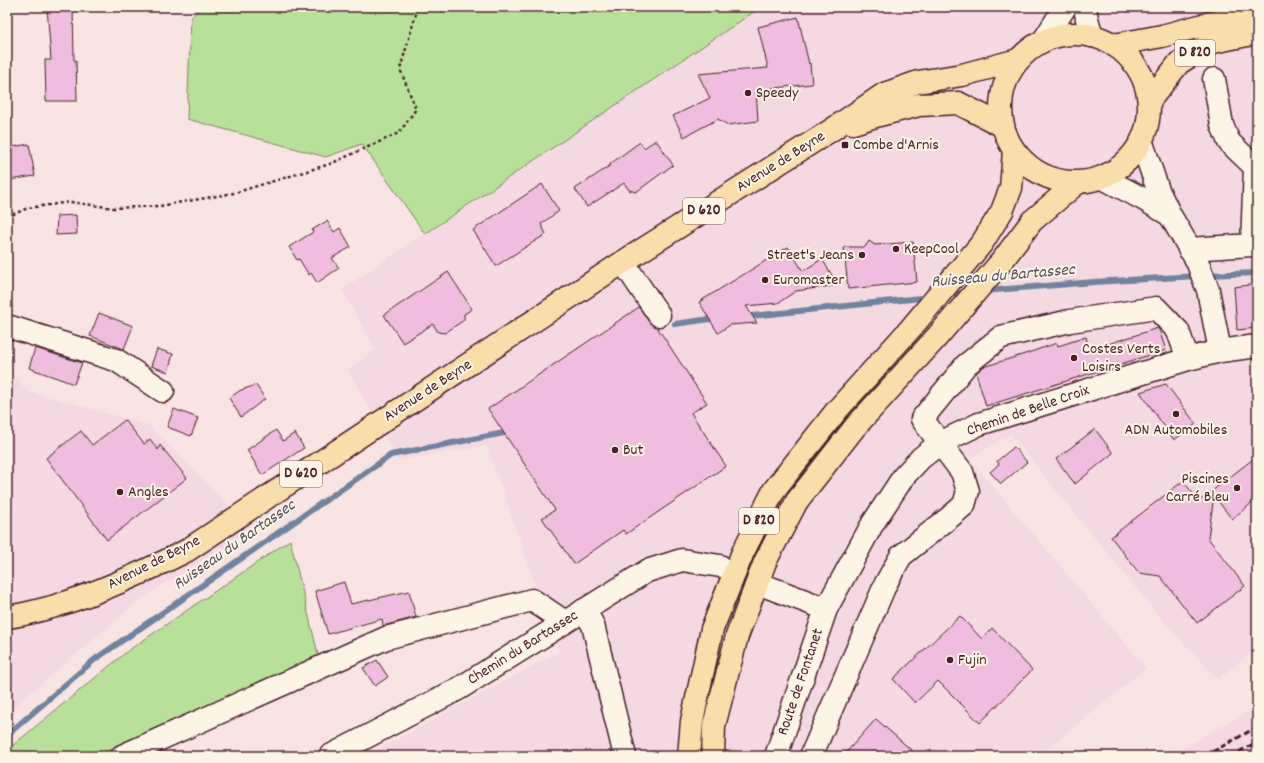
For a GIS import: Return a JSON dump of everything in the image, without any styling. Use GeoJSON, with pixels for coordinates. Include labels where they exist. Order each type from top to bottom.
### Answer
{"type":"FeatureCollection","features":[{"type":"Feature","properties":{"kind":"main road","name":"D 820"},"geometry":{"type":"LineString","coordinates":[[1114,45],[1162,36],[1230,18],[1257,14]]}},
{"type":"Feature","properties":{"kind":"main road","name":"D 820"},"geometry":{"type":"LineString","coordinates":[[1150,100],[1179,63],[1213,42],[1257,33]]}},
{"type":"Feature","properties":{"kind":"main road"},"geometry":{"type":"LineString","coordinates":[[1076,34],[1092,36],[1104,39],[1132,59],[1144,79],[1150,100],[1149,122],[1142,143],[1132,157],[1119,169],[1103,178],[1090,182],[1077,183],[1053,180],[1031,169],[1014,151],[1007,139],[1003,126],[1001,103],[1006,80],[1018,60],[1030,49],[1044,40],[1060,35],[1076,34]]}},
{"type":"Feature","properties":{"kind":"main road","name":"Avenue de Beyne"},"geometry":{"type":"LineString","coordinates":[[7,617],[20,616],[80,598],[142,573],[186,551],[623,262],[833,129],[884,94],[918,82],[962,75],[1018,60]]}},
{"type":"Feature","properties":{"kind":"main road","name":"Avenue de Beyne"},"geometry":{"type":"LineString","coordinates":[[833,129],[919,105],[958,103],[1003,126]]}},
{"type":"Feature","properties":{"kind":"main road","name":"D 820"},"geometry":{"type":"LineString","coordinates":[[689,756],[692,721],[712,629],[743,552],[774,490],[837,410],[911,328],[982,244],[1002,211],[1011,188],[1014,151]]}},
{"type":"Feature","properties":{"kind":"main road","name":"D 820"},"geometry":{"type":"LineString","coordinates":[[713,756],[714,726],[736,636],[765,562],[797,501],[855,427],[936,338],[1002,261],[1032,221],[1077,183]]}},
{"type":"Feature","properties":{"kind":"street"},"geometry":{"type":"LineString","coordinates":[[1044,40],[1065,7]]}},
{"type":"Feature","properties":{"kind":"street"},"geometry":{"type":"LineString","coordinates":[[1085,7],[1092,36]]}},
{"type":"Feature","properties":{"kind":"street"},"geometry":{"type":"LineString","coordinates":[[1193,255],[1255,245],[1256,166],[1229,142],[1222,125],[1214,79]]}},
{"type":"Feature","properties":{"kind":"street"},"geometry":{"type":"LineString","coordinates":[[1142,143],[1158,190],[1170,215],[1193,255],[1208,290],[1220,351]]}},
{"type":"Feature","properties":{"kind":"street"},"geometry":{"type":"LineString","coordinates":[[1103,178],[1170,215]]}},
{"type":"Feature","properties":{"kind":"street"},"geometry":{"type":"LineString","coordinates":[[623,262],[659,314]]}},
{"type":"Feature","properties":{"kind":"street"},"geometry":{"type":"LineString","coordinates":[[811,756],[886,583],[902,556],[964,505],[968,491],[962,472],[922,419],[966,364],[1001,337],[1070,322],[1156,308],[1178,331],[1188,359]]}},
{"type":"Feature","properties":{"kind":"street"},"geometry":{"type":"LineString","coordinates":[[7,326],[116,360],[163,391]]}},
{"type":"Feature","properties":{"kind":"street","name":"Chemin de Belle Croix"},"geometry":{"type":"LineString","coordinates":[[826,609],[873,523],[904,476],[921,458],[940,443],[979,424],[1188,359],[1220,351],[1257,346]]}},
{"type":"Feature","properties":{"kind":"street","name":"Chemin du Bartassec"},"geometry":{"type":"LineString","coordinates":[[330,756],[460,688],[648,571],[682,560],[720,566]]}},
{"type":"Feature","properties":{"kind":"street"},"geometry":{"type":"LineString","coordinates":[[768,587],[826,609]]}},
{"type":"Feature","properties":{"kind":"street"},"geometry":{"type":"LineString","coordinates":[[122,756],[386,638],[532,600],[565,622]]}},
{"type":"Feature","properties":{"kind":"street","name":"Route de Fontanet"},"geometry":{"type":"LineString","coordinates":[[776,756],[826,609]]}},
{"type":"Feature","properties":{"kind":"street"},"geometry":{"type":"LineString","coordinates":[[584,610],[593,626],[625,756]]}},
{"type":"Feature","properties":{"kind":"path"},"geometry":{"type":"LineString","coordinates":[[7,217],[28,208],[70,202],[114,208],[160,206],[234,193],[330,164],[399,133],[416,110],[400,69],[418,7]]}},
{"type":"Feature","properties":{"kind":"shaded area"},"geometry":{"type":"Polygon","coordinates":[[[761,7],[1257,7],[1257,648],[1218,679],[1167,626],[1010,434],[970,459],[1146,668],[1039,756],[365,756],[559,652],[487,446],[398,460],[348,370],[375,350],[342,289],[761,7]]]}},
{"type":"Feature","properties":{"kind":"shaded area"},"geometry":{"type":"Polygon","coordinates":[[[7,366],[27,391],[149,425],[253,529],[142,598],[7,713],[7,546],[9,543],[9,531],[7,528],[7,366]]]}},
{"type":"Feature","properties":{"kind":"shaded area"},"geometry":{"type":"Polygon","coordinates":[[[1257,706],[1257,756],[1169,756],[1250,710],[1257,706]]]}},
{"type":"Feature","properties":{"kind":"green space"},"geometry":{"type":"Polygon","coordinates":[[[200,7],[761,7],[425,234],[362,144],[326,157],[187,119],[191,18],[200,7]]]}},
{"type":"Feature","properties":{"kind":"green space"},"geometry":{"type":"Polygon","coordinates":[[[290,540],[319,658],[95,756],[7,756],[7,750],[129,650],[290,540]]]}},
{"type":"Feature","properties":{"kind":"building"},"geometry":{"type":"Polygon","coordinates":[[[47,7],[73,7],[74,60],[76,60],[77,101],[46,101],[45,60],[51,60],[47,7]]]}},
{"type":"Feature","properties":{"kind":"building"},"geometry":{"type":"Polygon","coordinates":[[[798,17],[809,64],[810,63],[812,84],[756,90],[758,121],[728,125],[718,119],[684,137],[673,116],[710,98],[698,74],[768,68],[758,27],[798,17]]]}},
{"type":"Feature","properties":{"kind":"building"},"geometry":{"type":"Polygon","coordinates":[[[656,140],[673,165],[636,192],[629,190],[624,183],[587,207],[575,189],[611,165],[610,164],[640,142],[644,148],[656,140]]]}},
{"type":"Feature","properties":{"kind":"building"},"geometry":{"type":"Polygon","coordinates":[[[29,144],[35,176],[9,180],[7,171],[7,148],[29,144]]]}},
{"type":"Feature","properties":{"kind":"building"},"geometry":{"type":"Polygon","coordinates":[[[542,184],[559,211],[541,224],[546,234],[496,266],[473,230],[542,184]]]}},
{"type":"Feature","properties":{"kind":"building"},"geometry":{"type":"Polygon","coordinates":[[[76,215],[77,234],[56,235],[57,216],[76,215]]]}},
{"type":"Feature","properties":{"kind":"building"},"geometry":{"type":"Polygon","coordinates":[[[327,221],[334,232],[340,228],[351,247],[332,258],[339,268],[317,283],[311,273],[309,275],[299,259],[297,260],[289,247],[327,221]]]}},
{"type":"Feature","properties":{"kind":"building"},"geometry":{"type":"Polygon","coordinates":[[[869,241],[875,245],[913,242],[917,282],[848,289],[844,247],[865,247],[869,241]]]}},
{"type":"Feature","properties":{"kind":"building"},"geometry":{"type":"Polygon","coordinates":[[[788,247],[803,271],[822,259],[838,285],[796,291],[778,303],[746,306],[757,323],[730,325],[718,333],[699,302],[788,247]]]}},
{"type":"Feature","properties":{"kind":"building"},"geometry":{"type":"Polygon","coordinates":[[[448,272],[472,309],[464,314],[464,320],[445,333],[438,332],[433,324],[403,343],[384,315],[448,272]]]}},
{"type":"Feature","properties":{"kind":"building"},"geometry":{"type":"Polygon","coordinates":[[[1257,284],[1257,328],[1237,330],[1234,287],[1257,284]]]}},
{"type":"Feature","properties":{"kind":"building","name":"But"},"geometry":{"type":"Polygon","coordinates":[[[639,307],[649,322],[653,326],[657,327],[707,403],[691,413],[726,466],[626,534],[623,530],[574,564],[542,518],[555,510],[488,409],[639,307]]]}},
{"type":"Feature","properties":{"kind":"building"},"geometry":{"type":"Polygon","coordinates":[[[99,313],[133,326],[124,349],[90,336],[99,313]]]}},
{"type":"Feature","properties":{"kind":"building"},"geometry":{"type":"Polygon","coordinates":[[[1158,328],[1166,350],[986,406],[976,373],[983,367],[1057,343],[1058,346],[1086,337],[1089,350],[1158,328]]]}},
{"type":"Feature","properties":{"kind":"building"},"geometry":{"type":"Polygon","coordinates":[[[35,348],[82,363],[74,384],[29,368],[35,348]]]}},
{"type":"Feature","properties":{"kind":"building"},"geometry":{"type":"Polygon","coordinates":[[[157,349],[173,354],[168,372],[151,366],[157,349]]]}},
{"type":"Feature","properties":{"kind":"building"},"geometry":{"type":"Polygon","coordinates":[[[1166,384],[1196,424],[1174,440],[1140,392],[1166,384]]]}},
{"type":"Feature","properties":{"kind":"building"},"geometry":{"type":"Polygon","coordinates":[[[256,385],[265,399],[241,417],[229,398],[241,390],[256,385]]]}},
{"type":"Feature","properties":{"kind":"building"},"geometry":{"type":"Polygon","coordinates":[[[174,409],[198,418],[191,436],[167,427],[174,409]]]}},
{"type":"Feature","properties":{"kind":"building","name":"Angles"},"geometry":{"type":"Polygon","coordinates":[[[125,420],[144,444],[150,439],[158,450],[160,445],[187,478],[107,540],[46,458],[81,431],[92,445],[125,420]]]}},
{"type":"Feature","properties":{"kind":"building"},"geometry":{"type":"Polygon","coordinates":[[[1095,429],[1113,453],[1075,484],[1056,459],[1095,429]]]}},
{"type":"Feature","properties":{"kind":"building"},"geometry":{"type":"Polygon","coordinates":[[[276,430],[283,441],[295,433],[304,448],[262,475],[247,450],[276,430]]]}},
{"type":"Feature","properties":{"kind":"building"},"geometry":{"type":"Polygon","coordinates":[[[1014,447],[1027,462],[1001,484],[990,472],[999,464],[997,461],[1014,447]]]}},
{"type":"Feature","properties":{"kind":"building"},"geometry":{"type":"Polygon","coordinates":[[[1257,456],[1257,499],[1232,519],[1214,496],[1208,538],[1245,586],[1197,623],[1160,576],[1139,573],[1111,537],[1183,481],[1199,501],[1257,456]]]}},
{"type":"Feature","properties":{"kind":"building"},"geometry":{"type":"Polygon","coordinates":[[[344,582],[351,604],[409,591],[416,617],[383,626],[382,619],[328,634],[315,591],[344,582]]]}},
{"type":"Feature","properties":{"kind":"building"},"geometry":{"type":"Polygon","coordinates":[[[960,616],[982,639],[992,628],[1032,670],[980,723],[938,681],[915,703],[893,679],[960,616]]]}},
{"type":"Feature","properties":{"kind":"building"},"geometry":{"type":"Polygon","coordinates":[[[377,660],[388,677],[375,686],[363,668],[377,660]]]}},
{"type":"Feature","properties":{"kind":"building"},"geometry":{"type":"Polygon","coordinates":[[[876,719],[918,756],[843,756],[876,719]]]}},
{"type":"Feature","properties":{"kind":"waterway","name":"Ruisseau du Bartassec"},"geometry":{"type":"LineString","coordinates":[[1207,275],[1257,273]]}},
{"type":"Feature","properties":{"kind":"waterway","name":"Ruisseau du Bartassec"},"geometry":{"type":"LineString","coordinates":[[983,291],[1094,282],[1197,276]]}},
{"type":"Feature","properties":{"kind":"waterway","name":"Ruisseau du Bartassec"},"geometry":{"type":"LineString","coordinates":[[945,295],[966,293]]}},
{"type":"Feature","properties":{"kind":"waterway","name":"Ruisseau du Bartassec"},"geometry":{"type":"LineString","coordinates":[[752,316],[930,297]]}},
{"type":"Feature","properties":{"kind":"waterway","name":"Ruisseau du Bartassec"},"geometry":{"type":"LineString","coordinates":[[675,324],[710,319]]}},
{"type":"Feature","properties":{"kind":"waterway","name":"Ruisseau du Bartassec"},"geometry":{"type":"LineString","coordinates":[[7,735],[94,660],[391,455],[504,433]]}},
{"type":"Feature","properties":{"kind":"railway"},"geometry":{"type":"LineString","coordinates":[[1205,756],[1257,727]]}},
{"type":"Feature","properties":{"kind":"railway"},"geometry":{"type":"LineString","coordinates":[[1231,756],[1257,742]]}},
{"type":"Feature","properties":{"kind":"place","name":"Speedy"},"geometry":{"type":"Point","coordinates":[748,93]}},
{"type":"Feature","properties":{"kind":"place","name":"Combe d'Arnis"},"geometry":{"type":"Point","coordinates":[845,145]}},
{"type":"Feature","properties":{"kind":"place","name":"KeepCool"},"geometry":{"type":"Point","coordinates":[896,249]}},
{"type":"Feature","properties":{"kind":"place","name":"Street's Jeans"},"geometry":{"type":"Point","coordinates":[862,255]}},
{"type":"Feature","properties":{"kind":"place","name":"Euromaster"},"geometry":{"type":"Point","coordinates":[765,280]}},
{"type":"Feature","properties":{"kind":"place","name":"Costes Verts Loisirs"},"geometry":{"type":"Point","coordinates":[1074,358]}},
{"type":"Feature","properties":{"kind":"place","name":"ADN Automobiles"},"geometry":{"type":"Point","coordinates":[1176,414]}},
{"type":"Feature","properties":{"kind":"place","name":"But"},"geometry":{"type":"Point","coordinates":[615,450]}},
{"type":"Feature","properties":{"kind":"place","name":"Piscines Carré Bleu"},"geometry":{"type":"Point","coordinates":[1237,488]}},
{"type":"Feature","properties":{"kind":"place","name":"Angles"},"geometry":{"type":"Point","coordinates":[120,492]}},
{"type":"Feature","properties":{"kind":"place","name":"Fujin"},"geometry":{"type":"Point","coordinates":[950,660]}}]}
